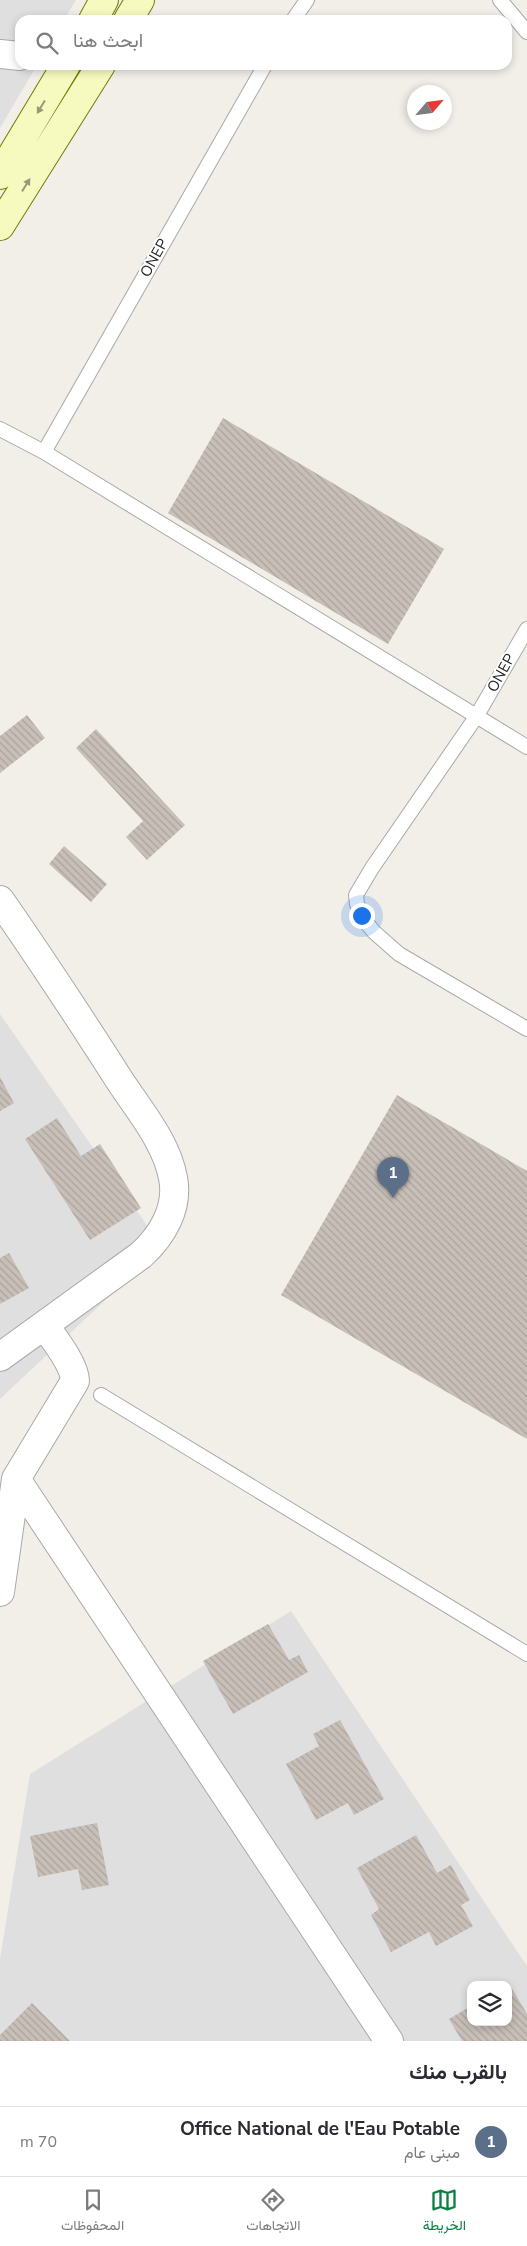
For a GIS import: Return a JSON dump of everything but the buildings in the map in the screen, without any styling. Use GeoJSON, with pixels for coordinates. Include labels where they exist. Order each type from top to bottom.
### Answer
{"type":"FeatureCollection","features":[{"type":"Feature","properties":{"kind":"street"},"geometry":{"type":"LineString","coordinates":[[95,15],[104,0]]}},
{"type":"Feature","properties":{"kind":"street"},"geometry":{"type":"LineString","coordinates":[[131,15],[140,0]]}},
{"type":"Feature","properties":{"kind":"street"},"geometry":{"type":"LineString","coordinates":[[0,54],[15,56]]}},
{"type":"Feature","properties":{"kind":"street"},"geometry":{"type":"LineString","coordinates":[[0,175],[63,70]]}},
{"type":"Feature","properties":{"kind":"street"},"geometry":{"type":"LineString","coordinates":[[0,226],[90,70]]}},
{"type":"Feature","properties":{"kind":"street"},"geometry":{"type":"LineString","coordinates":[[0,900],[153,1131],[164,1151],[174,1178],[172,1206],[160,1235],[153,1244],[141,1255],[45,1326],[0,1357]]}},
{"type":"Feature","properties":{"kind":"street"},"geometry":{"type":"LineString","coordinates":[[0,1592],[16,1479],[74,1381],[72,1370],[45,1326]]}},
{"type":"Feature","properties":{"kind":"street"},"geometry":{"type":"LineString","coordinates":[[16,1479],[389,2041]]}},
{"type":"Feature","properties":{"kind":"lane"},"geometry":{"type":"LineString","coordinates":[[296,15],[307,0]]}},
{"type":"Feature","properties":{"kind":"lane"},"geometry":{"type":"LineString","coordinates":[[500,0],[527,32]]}},
{"type":"Feature","properties":{"kind":"lane","name":"ONEP"},"geometry":{"type":"LineString","coordinates":[[44,452],[262,70]]}},
{"type":"Feature","properties":{"kind":"lane"},"geometry":{"type":"LineString","coordinates":[[0,429],[44,452],[527,747]]}},
{"type":"Feature","properties":{"kind":"lane","name":"ONEP"},"geometry":{"type":"LineString","coordinates":[[527,629],[476,716],[359,887],[356,895],[357,904],[365,922],[399,954],[527,1029]]}},
{"type":"Feature","properties":{"kind":"lane"},"geometry":{"type":"LineString","coordinates":[[101,1396],[527,1654]]}},
{"type":"Feature","properties":{"kind":"shaded area"},"geometry":{"type":"Polygon","coordinates":[[[0,0],[76,0],[67,15],[15,15],[15,70],[34,70],[0,128],[0,0]]]}},
{"type":"Feature","properties":{"kind":"shaded area"},"geometry":{"type":"Polygon","coordinates":[[[0,1014],[162,1247],[0,1399],[0,1014]]]}},
{"type":"Feature","properties":{"kind":"shaded area"},"geometry":{"type":"Polygon","coordinates":[[[291,1611],[527,1966],[527,2041],[0,2041],[0,1959],[30,1774],[291,1611]]]}},
{"type":"Feature","properties":{"kind":"place","name":"Office National de l'Eau Potable"},"geometry":{"type":"Point","coordinates":[393,1198]}}]}
